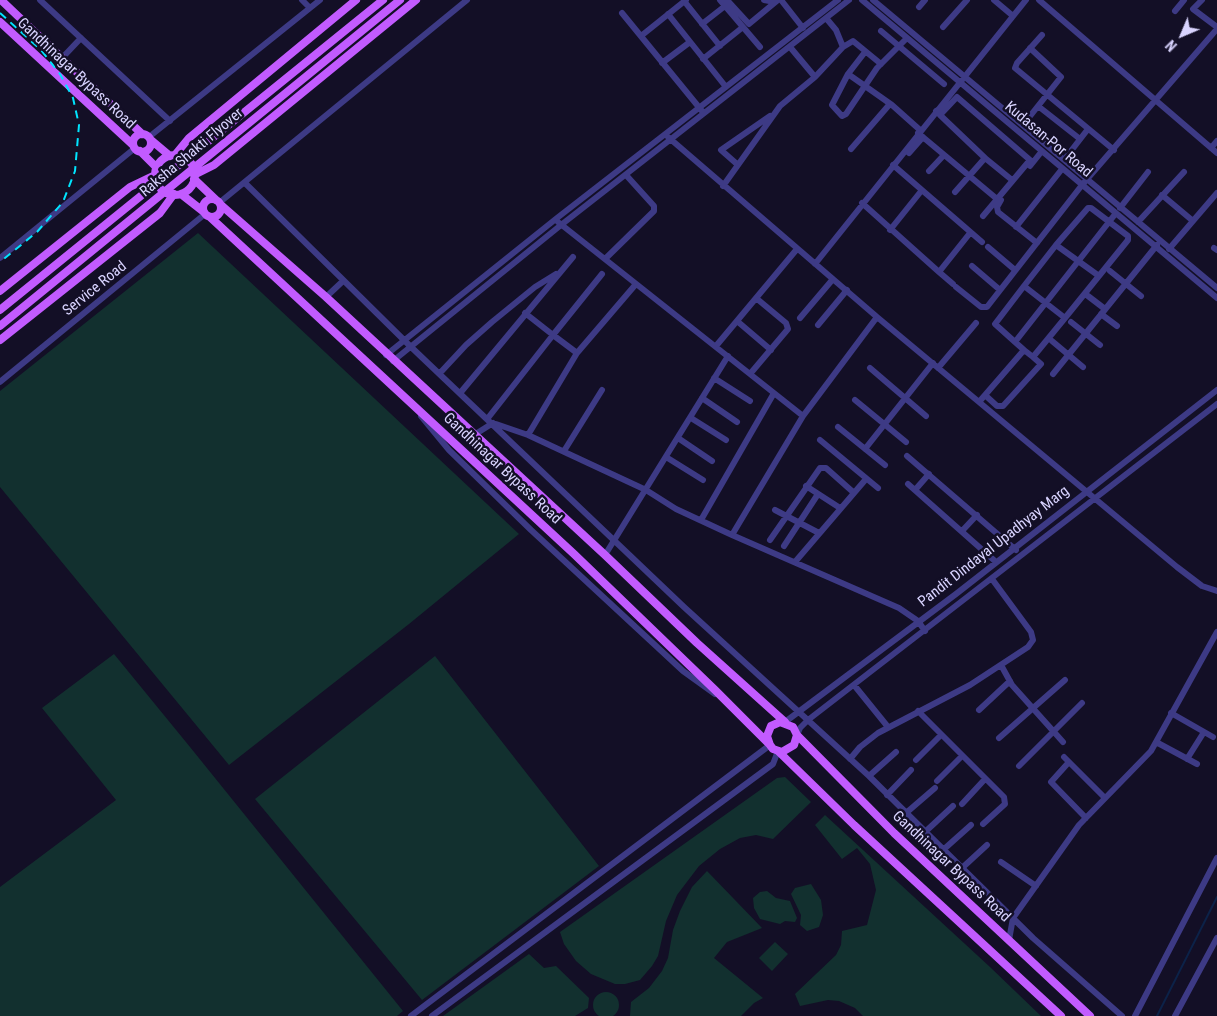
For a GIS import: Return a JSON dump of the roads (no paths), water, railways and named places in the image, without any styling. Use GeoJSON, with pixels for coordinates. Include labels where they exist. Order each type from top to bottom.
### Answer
{"type":"FeatureCollection","features":[{"type":"Feature","properties":{"kind":"main road","name":"Gandhinagar Bypass Road"},"geometry":{"type":"LineString","coordinates":[[1,0],[147,137],[172,155]]}},
{"type":"Feature","properties":{"kind":"main road"},"geometry":{"type":"LineString","coordinates":[[0,291],[130,187],[156,171],[164,158],[172,155],[189,138],[356,0]]}},
{"type":"Feature","properties":{"kind":"main road","name":"Raksha Shakti Flyover"},"geometry":{"type":"LineString","coordinates":[[0,310],[383,0]]}},
{"type":"Feature","properties":{"kind":"main road","name":"Raksha Shakti Flyover"},"geometry":{"type":"LineString","coordinates":[[0,326],[157,200],[400,0]]}},
{"type":"Feature","properties":{"kind":"main road"},"geometry":{"type":"LineString","coordinates":[[0,340],[160,213],[177,194],[189,188],[194,177],[214,165],[416,0]]}},
{"type":"Feature","properties":{"kind":"main road","name":"Gandhinagar Bypass Road"},"geometry":{"type":"LineString","coordinates":[[0,22],[136,148],[156,171]]}},
{"type":"Feature","properties":{"kind":"main road"},"geometry":{"type":"LineString","coordinates":[[135,137],[147,137],[149,149],[136,148],[135,137]]}},
{"type":"Feature","properties":{"kind":"main road"},"geometry":{"type":"LineString","coordinates":[[172,155],[189,162],[194,177]]}},
{"type":"Feature","properties":{"kind":"main road"},"geometry":{"type":"LineString","coordinates":[[156,171],[160,187],[177,194]]}},
{"type":"Feature","properties":{"kind":"main road","name":"Gandhinagar Bypass Road"},"geometry":{"type":"LineString","coordinates":[[194,177],[605,555],[697,643],[785,722]]}},
{"type":"Feature","properties":{"kind":"main road","name":"Gandhinagar Bypass Road"},"geometry":{"type":"LineString","coordinates":[[177,194],[206,215],[574,554],[770,746]]}},
{"type":"Feature","properties":{"kind":"main road"},"geometry":{"type":"LineString","coordinates":[[207,201],[219,202],[221,210],[218,216],[206,215],[203,206],[207,201]]}},
{"type":"Feature","properties":{"kind":"main road"},"geometry":{"type":"LineString","coordinates":[[778,751],[791,748],[797,736],[793,727],[785,722],[775,723],[768,731],[770,746],[778,751],[1061,1016]]}},
{"type":"Feature","properties":{"kind":"main road","name":"Gandhinagar Bypass Road"},"geometry":{"type":"LineString","coordinates":[[797,736],[894,833],[1090,1016]]}},
{"type":"Feature","properties":{"kind":"street"},"geometry":{"type":"LineString","coordinates":[[40,0],[170,121]]}},
{"type":"Feature","properties":{"kind":"street"},"geometry":{"type":"LineString","coordinates":[[302,0],[310,8]]}},
{"type":"Feature","properties":{"kind":"street"},"geometry":{"type":"LineString","coordinates":[[147,137],[170,121],[320,0]]}},
{"type":"Feature","properties":{"kind":"street"},"geometry":{"type":"LineString","coordinates":[[219,202],[245,183],[467,0]]}},
{"type":"Feature","properties":{"kind":"street"},"geometry":{"type":"LineString","coordinates":[[720,0],[728,2],[749,24],[773,0],[803,28]]}},
{"type":"Feature","properties":{"kind":"street"},"geometry":{"type":"LineString","coordinates":[[386,355],[838,0]]}},
{"type":"Feature","properties":{"kind":"street"},"geometry":{"type":"LineString","coordinates":[[393,361],[561,225],[849,0]]}},
{"type":"Feature","properties":{"kind":"street","name":"Kudasan-Por Road"},"geometry":{"type":"LineString","coordinates":[[862,0],[908,38],[1023,125],[1087,180],[1217,298]]}},
{"type":"Feature","properties":{"kind":"street","name":"Kudasan-Por Road"},"geometry":{"type":"LineString","coordinates":[[873,0],[1082,186],[1138,222],[1158,244],[1170,249],[1217,288]]}},
{"type":"Feature","properties":{"kind":"street"},"geometry":{"type":"LineString","coordinates":[[919,7],[925,0]]}},
{"type":"Feature","properties":{"kind":"street"},"geometry":{"type":"LineString","coordinates":[[994,0],[1013,16]]}},
{"type":"Feature","properties":{"kind":"street"},"geometry":{"type":"LineString","coordinates":[[815,264],[893,165],[938,113],[962,79],[1026,0]]}},
{"type":"Feature","properties":{"kind":"street"},"geometry":{"type":"LineString","coordinates":[[1039,0],[1217,153]]}},
{"type":"Feature","properties":{"kind":"street"},"geometry":{"type":"LineString","coordinates":[[862,204],[955,286],[983,308],[1000,290],[1087,180],[1156,102],[1217,28],[1193,9],[1185,0],[1175,11]]}},
{"type":"Feature","properties":{"kind":"street"},"geometry":{"type":"LineString","coordinates":[[1193,9],[1202,0]]}},
{"type":"Feature","properties":{"kind":"street"},"geometry":{"type":"LineString","coordinates":[[641,36],[685,1],[720,46]]}},
{"type":"Feature","properties":{"kind":"street"},"geometry":{"type":"LineString","coordinates":[[943,27],[965,1]]}},
{"type":"Feature","properties":{"kind":"street"},"geometry":{"type":"LineString","coordinates":[[702,24],[728,2]]}},
{"type":"Feature","properties":{"kind":"street"},"geometry":{"type":"LineString","coordinates":[[728,2],[743,27],[760,47]]}},
{"type":"Feature","properties":{"kind":"street"},"geometry":{"type":"LineString","coordinates":[[622,13],[704,114]]}},
{"type":"Feature","properties":{"kind":"street"},"geometry":{"type":"LineString","coordinates":[[668,14],[726,87]]}},
{"type":"Feature","properties":{"kind":"street"},"geometry":{"type":"LineString","coordinates":[[826,18],[836,30],[843,48]]}},
{"type":"Feature","properties":{"kind":"street"},"geometry":{"type":"LineString","coordinates":[[703,59],[743,27]]}},
{"type":"Feature","properties":{"kind":"street"},"geometry":{"type":"LineString","coordinates":[[881,31],[898,48],[944,84]]}},
{"type":"Feature","properties":{"kind":"street"},"geometry":{"type":"LineString","coordinates":[[1042,35],[1015,68],[1114,150]]}},
{"type":"Feature","properties":{"kind":"street"},"geometry":{"type":"LineString","coordinates":[[63,57],[81,38]]}},
{"type":"Feature","properties":{"kind":"street"},"geometry":{"type":"LineString","coordinates":[[865,52],[848,74],[832,105],[840,115],[846,114],[881,64],[908,38]]}},
{"type":"Feature","properties":{"kind":"street"},"geometry":{"type":"LineString","coordinates":[[738,165],[721,150],[773,114],[815,77],[843,48],[853,41],[881,64]]}},
{"type":"Feature","properties":{"kind":"street"},"geometry":{"type":"LineString","coordinates":[[662,62],[690,42]]}},
{"type":"Feature","properties":{"kind":"street"},"geometry":{"type":"LineString","coordinates":[[790,47],[815,77]]}},
{"type":"Feature","properties":{"kind":"street"},"geometry":{"type":"LineString","coordinates":[[1023,125],[1060,79],[1060,75],[1030,48]]}},
{"type":"Feature","properties":{"kind":"street"},"geometry":{"type":"LineString","coordinates":[[848,74],[889,105],[944,155],[997,199]]}},
{"type":"Feature","properties":{"kind":"street"},"geometry":{"type":"LineString","coordinates":[[938,113],[957,97],[1030,160],[983,216]]}},
{"type":"Feature","properties":{"kind":"street"},"geometry":{"type":"LineString","coordinates":[[851,149],[889,105]]}},
{"type":"Feature","properties":{"kind":"street"},"geometry":{"type":"LineString","coordinates":[[1038,106],[1080,140]]}},
{"type":"Feature","properties":{"kind":"street"},"geometry":{"type":"LineString","coordinates":[[938,113],[1012,180]]}},
{"type":"Feature","properties":{"kind":"street"},"geometry":{"type":"LineString","coordinates":[[723,186],[773,114]]}},
{"type":"Feature","properties":{"kind":"street"},"geometry":{"type":"LineString","coordinates":[[1064,160],[1088,129]]}},
{"type":"Feature","properties":{"kind":"street"},"geometry":{"type":"LineString","coordinates":[[665,134],[877,317],[1087,490],[1095,500],[1202,586],[1217,590]]}},
{"type":"Feature","properties":{"kind":"street"},"geometry":{"type":"LineString","coordinates":[[909,153],[920,134]]}},
{"type":"Feature","properties":{"kind":"street"},"geometry":{"type":"LineString","coordinates":[[1211,148],[1217,141]]}},
{"type":"Feature","properties":{"kind":"street"},"geometry":{"type":"LineString","coordinates":[[0,258],[136,148]]}},
{"type":"Feature","properties":{"kind":"street"},"geometry":{"type":"LineString","coordinates":[[1037,243],[998,212],[996,208],[1042,152]]}},
{"type":"Feature","properties":{"kind":"street"},"geometry":{"type":"LineString","coordinates":[[929,171],[944,155]]}},
{"type":"Feature","properties":{"kind":"street"},"geometry":{"type":"LineString","coordinates":[[954,192],[986,158]]}},
{"type":"Feature","properties":{"kind":"street"},"geometry":{"type":"LineString","coordinates":[[893,165],[982,242]]}},
{"type":"Feature","properties":{"kind":"street"},"geometry":{"type":"LineString","coordinates":[[1016,226],[1062,169]]}},
{"type":"Feature","properties":{"kind":"street"},"geometry":{"type":"LineString","coordinates":[[1015,342],[1148,172]]}},
{"type":"Feature","properties":{"kind":"street"},"geometry":{"type":"LineString","coordinates":[[1138,222],[1184,172]]}},
{"type":"Feature","properties":{"kind":"street"},"geometry":{"type":"LineString","coordinates":[[605,259],[654,211],[654,206],[626,175]]}},
{"type":"Feature","properties":{"kind":"street"},"geometry":{"type":"LineString","coordinates":[[245,183],[410,346],[461,392],[726,647],[869,776],[1013,918],[1122,1016]]}},
{"type":"Feature","properties":{"kind":"street"},"geometry":{"type":"LineString","coordinates":[[890,230],[922,190]]}},
{"type":"Feature","properties":{"kind":"street"},"geometry":{"type":"LineString","coordinates":[[1170,249],[1217,192]]}},
{"type":"Feature","properties":{"kind":"street"},"geometry":{"type":"LineString","coordinates":[[1162,195],[1193,221]]}},
{"type":"Feature","properties":{"kind":"street"},"geometry":{"type":"LineString","coordinates":[[985,395],[997,406],[1003,406],[1041,364],[995,324],[1056,245],[1088,208],[1129,238],[1098,276],[1068,320],[1033,357]]}},
{"type":"Feature","properties":{"kind":"street","name":"Service Road"},"geometry":{"type":"LineString","coordinates":[[0,382],[206,215]]}},
{"type":"Feature","properties":{"kind":"street"},"geometry":{"type":"LineString","coordinates":[[556,220],[803,416]]}},
{"type":"Feature","properties":{"kind":"street"},"geometry":{"type":"LineString","coordinates":[[939,272],[970,233]]}},
{"type":"Feature","properties":{"kind":"street"},"geometry":{"type":"LineString","coordinates":[[1053,374],[1158,244]]}},
{"type":"Feature","properties":{"kind":"street"},"geometry":{"type":"LineString","coordinates":[[1056,245],[1098,276]]}},
{"type":"Feature","properties":{"kind":"street"},"geometry":{"type":"LineString","coordinates":[[988,248],[1015,270]]}},
{"type":"Feature","properties":{"kind":"street"},"geometry":{"type":"LineString","coordinates":[[716,346],[797,249]]}},
{"type":"Feature","properties":{"kind":"street"},"geometry":{"type":"LineString","coordinates":[[461,392],[573,257]]}},
{"type":"Feature","properties":{"kind":"street"},"geometry":{"type":"LineString","coordinates":[[972,266],[1000,290]]}},
{"type":"Feature","properties":{"kind":"street"},"geometry":{"type":"LineString","coordinates":[[1110,271],[1141,296]]}},
{"type":"Feature","properties":{"kind":"street"},"geometry":{"type":"LineString","coordinates":[[440,373],[466,344],[535,287],[558,273]]}},
{"type":"Feature","properties":{"kind":"street"},"geometry":{"type":"LineString","coordinates":[[474,436],[490,420],[602,274]]}},
{"type":"Feature","properties":{"kind":"street"},"geometry":{"type":"LineString","coordinates":[[800,318],[833,279]]}},
{"type":"Feature","properties":{"kind":"street"},"geometry":{"type":"LineString","coordinates":[[326,297],[343,281]]}},
{"type":"Feature","properties":{"kind":"street"},"geometry":{"type":"LineString","coordinates":[[528,435],[577,353],[636,284]]}},
{"type":"Feature","properties":{"kind":"street"},"geometry":{"type":"LineString","coordinates":[[1024,286],[1100,345]]}},
{"type":"Feature","properties":{"kind":"street"},"geometry":{"type":"LineString","coordinates":[[818,325],[848,290]]}},
{"type":"Feature","properties":{"kind":"street"},"geometry":{"type":"LineString","coordinates":[[1088,296],[1117,326]]}},
{"type":"Feature","properties":{"kind":"street"},"geometry":{"type":"LineString","coordinates":[[750,374],[786,332],[788,326],[756,298]]}},
{"type":"Feature","properties":{"kind":"street"},"geometry":{"type":"LineString","coordinates":[[525,313],[577,353]]}},
{"type":"Feature","properties":{"kind":"street"},"geometry":{"type":"LineString","coordinates":[[732,536],[803,416],[877,317]]}},
{"type":"Feature","properties":{"kind":"street"},"geometry":{"type":"LineString","coordinates":[[737,321],[771,350]]}},
{"type":"Feature","properties":{"kind":"street"},"geometry":{"type":"LineString","coordinates":[[865,448],[905,398],[976,323]]}},
{"type":"Feature","properties":{"kind":"street"},"geometry":{"type":"LineString","coordinates":[[1052,341],[1084,367]]}},
{"type":"Feature","properties":{"kind":"street"},"geometry":{"type":"LineString","coordinates":[[979,402],[1024,350]]}},
{"type":"Feature","properties":{"kind":"street"},"geometry":{"type":"LineString","coordinates":[[605,555],[728,356]]}},
{"type":"Feature","properties":{"kind":"street"},"geometry":{"type":"LineString","coordinates":[[870,368],[926,416]]}},
{"type":"Feature","properties":{"kind":"street"},"geometry":{"type":"LineString","coordinates":[[714,378],[750,401]]}},
{"type":"Feature","properties":{"kind":"street"},"geometry":{"type":"LineString","coordinates":[[564,451],[602,390]]}},
{"type":"Feature","properties":{"kind":"street","name":"Pandit Dindayal Upadhyay Marg"},"geometry":{"type":"LineString","coordinates":[[785,722],[996,562],[1217,390]]}},
{"type":"Feature","properties":{"kind":"street"},"geometry":{"type":"LineString","coordinates":[[701,520],[774,393]]}},
{"type":"Feature","properties":{"kind":"street"},"geometry":{"type":"LineString","coordinates":[[702,398],[737,422]]}},
{"type":"Feature","properties":{"kind":"street"},"geometry":{"type":"LineString","coordinates":[[855,400],[906,442]]}},
{"type":"Feature","properties":{"kind":"street","name":"Pandit Dindayal Upadhyay Marg"},"geometry":{"type":"LineString","coordinates":[[797,736],[800,728],[808,720],[1217,404]]}},
{"type":"Feature","properties":{"kind":"street"},"geometry":{"type":"LineString","coordinates":[[690,418],[726,440]]}},
{"type":"Feature","properties":{"kind":"street"},"geometry":{"type":"LineString","coordinates":[[490,420],[564,451],[646,490],[676,509],[732,536],[899,608],[918,621],[925,631]]}},
{"type":"Feature","properties":{"kind":"street"},"geometry":{"type":"LineString","coordinates":[[838,426],[885,465]]}},
{"type":"Feature","properties":{"kind":"street"},"geometry":{"type":"LineString","coordinates":[[678,438],[712,461]]}},
{"type":"Feature","properties":{"kind":"street"},"geometry":{"type":"LineString","coordinates":[[820,440],[878,488]]}},
{"type":"Feature","properties":{"kind":"street"},"geometry":{"type":"LineString","coordinates":[[907,456],[1014,548],[1020,557]]}},
{"type":"Feature","properties":{"kind":"street"},"geometry":{"type":"LineString","coordinates":[[666,457],[703,480]]}},
{"type":"Feature","properties":{"kind":"street"},"geometry":{"type":"LineString","coordinates":[[770,540],[806,486],[823,467],[853,492]]}},
{"type":"Feature","properties":{"kind":"street"},"geometry":{"type":"LineString","coordinates":[[915,490],[929,474]]}},
{"type":"Feature","properties":{"kind":"street"},"geometry":{"type":"LineString","coordinates":[[795,562],[866,479]]}},
{"type":"Feature","properties":{"kind":"street"},"geometry":{"type":"LineString","coordinates":[[908,484],[996,562]]}},
{"type":"Feature","properties":{"kind":"street"},"geometry":{"type":"LineString","coordinates":[[806,486],[840,508]]}},
{"type":"Feature","properties":{"kind":"street"},"geometry":{"type":"LineString","coordinates":[[784,546],[818,494]]}},
{"type":"Feature","properties":{"kind":"street"},"geometry":{"type":"LineString","coordinates":[[775,510],[818,533]]}},
{"type":"Feature","properties":{"kind":"street"},"geometry":{"type":"LineString","coordinates":[[962,531],[977,515]]}},
{"type":"Feature","properties":{"kind":"street"},"geometry":{"type":"LineString","coordinates":[[850,759],[870,739],[888,727],[970,684],[1028,647],[1033,640],[1031,632],[992,579]]}},
{"type":"Feature","properties":{"kind":"street"},"geometry":{"type":"LineString","coordinates":[[1009,940],[1013,918],[1086,818],[1150,751],[1217,632]]}},
{"type":"Feature","properties":{"kind":"street"},"geometry":{"type":"LineString","coordinates":[[1001,665],[1010,681],[1063,742]]}},
{"type":"Feature","properties":{"kind":"street"},"geometry":{"type":"LineString","coordinates":[[999,738],[1065,680]]}},
{"type":"Feature","properties":{"kind":"street"},"geometry":{"type":"LineString","coordinates":[[979,710],[1010,681]]}},
{"type":"Feature","properties":{"kind":"street"},"geometry":{"type":"LineString","coordinates":[[854,685],[888,727]]}},
{"type":"Feature","properties":{"kind":"street"},"geometry":{"type":"LineString","coordinates":[[1019,766],[1082,703]]}},
{"type":"Feature","properties":{"kind":"street"},"geometry":{"type":"LineString","coordinates":[[918,712],[1006,801],[983,824]]}},
{"type":"Feature","properties":{"kind":"street"},"geometry":{"type":"LineString","coordinates":[[1172,713],[1213,737]]}},
{"type":"Feature","properties":{"kind":"street"},"geometry":{"type":"LineString","coordinates":[[1187,759],[1204,732]]}},
{"type":"Feature","properties":{"kind":"street"},"geometry":{"type":"LineString","coordinates":[[916,760],[941,734]]}},
{"type":"Feature","properties":{"kind":"street"},"geometry":{"type":"LineString","coordinates":[[1156,742],[1196,764]]}},
{"type":"Feature","properties":{"kind":"street"},"geometry":{"type":"LineString","coordinates":[[412,1016],[770,746]]}},
{"type":"Feature","properties":{"kind":"street"},"geometry":{"type":"LineString","coordinates":[[432,1016],[773,764],[778,751]]}},
{"type":"Feature","properties":{"kind":"street"},"geometry":{"type":"LineString","coordinates":[[869,776],[896,752]]}},
{"type":"Feature","properties":{"kind":"street"},"geometry":{"type":"LineString","coordinates":[[906,813],[936,785],[962,756]]}},
{"type":"Feature","properties":{"kind":"street"},"geometry":{"type":"LineString","coordinates":[[1086,818],[1051,782],[1066,760],[1105,798]]}},
{"type":"Feature","properties":{"kind":"street"},"geometry":{"type":"LineString","coordinates":[[887,794],[911,770]]}},
{"type":"Feature","properties":{"kind":"street"},"geometry":{"type":"LineString","coordinates":[[962,804],[986,779]]}},
{"type":"Feature","properties":{"kind":"street"},"geometry":{"type":"LineString","coordinates":[[925,832],[953,806]]}},
{"type":"Feature","properties":{"kind":"street"},"geometry":{"type":"LineString","coordinates":[[943,850],[970,825]]}},
{"type":"Feature","properties":{"kind":"street"},"geometry":{"type":"LineString","coordinates":[[962,868],[987,845]]}},
{"type":"Feature","properties":{"kind":"street"},"geometry":{"type":"LineString","coordinates":[[1135,1016],[1217,858]]}},
{"type":"Feature","properties":{"kind":"street"},"geometry":{"type":"LineString","coordinates":[[1001,862],[1036,886]]}},
{"type":"Feature","properties":{"kind":"street"},"geometry":{"type":"LineString","coordinates":[[530,928],[538,937]]}},
{"type":"Feature","properties":{"kind":"street"},"geometry":{"type":"LineString","coordinates":[[1175,1016],[1217,938]]}},
{"type":"Feature","properties":{"kind":"waterway"},"geometry":{"type":"LineString","coordinates":[[1157,1016],[1217,897]]}},
{"type":"Feature","properties":{"kind":"railway"},"geometry":{"type":"LineString","coordinates":[[0,13],[41,50],[60,74],[73,98],[79,125],[75,171],[63,202],[37,232],[0,262]]}}]}
